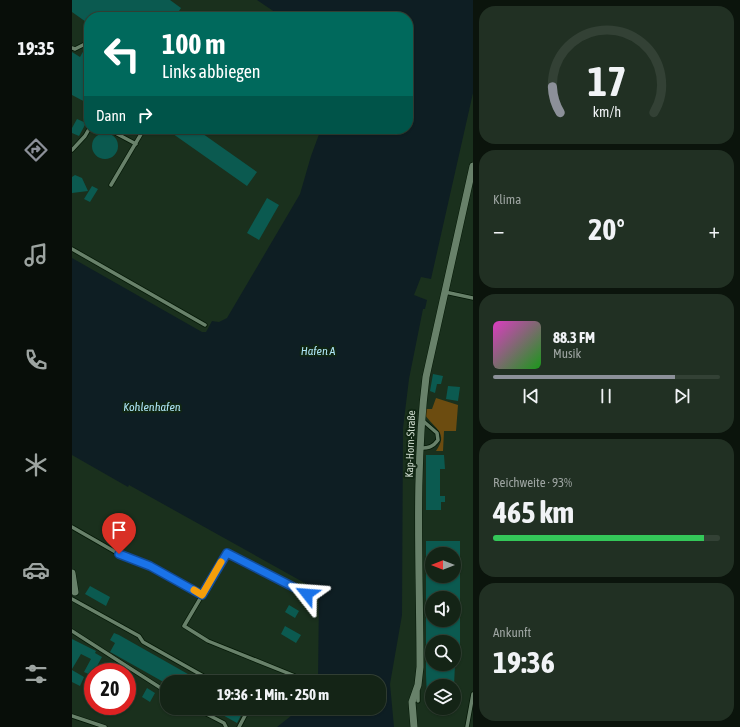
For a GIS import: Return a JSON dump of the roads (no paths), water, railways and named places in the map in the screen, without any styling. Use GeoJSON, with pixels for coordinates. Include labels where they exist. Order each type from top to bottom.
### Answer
{"type":"FeatureCollection","features":[{"type":"Feature","properties":{"kind":"street","name":"Kap-Horn-Straße"},"geometry":{"type":"LineString","coordinates":[[414,727],[412,702],[418,685],[420,668],[421,420],[426,377],[473,166]]}},
{"type":"Feature","properties":{"kind":"street"},"geometry":{"type":"LineString","coordinates":[[72,573],[75,592]]}},
{"type":"Feature","properties":{"kind":"lane"},"geometry":{"type":"LineString","coordinates":[[72,48],[75,49],[84,44]]}},
{"type":"Feature","properties":{"kind":"lane"},"geometry":{"type":"LineString","coordinates":[[72,150],[86,134]]}},
{"type":"Feature","properties":{"kind":"lane"},"geometry":{"type":"LineString","coordinates":[[117,134],[136,144]]}},
{"type":"Feature","properties":{"kind":"lane"},"geometry":{"type":"LineString","coordinates":[[111,186],[141,134]]}},
{"type":"Feature","properties":{"kind":"lane"},"geometry":{"type":"LineString","coordinates":[[72,249],[205,325]]}},
{"type":"Feature","properties":{"kind":"lane"},"geometry":{"type":"LineString","coordinates":[[444,291],[473,298]]}},
{"type":"Feature","properties":{"kind":"lane"},"geometry":{"type":"LineString","coordinates":[[420,448],[429,448],[435,445],[438,440],[437,433],[421,420]]}},
{"type":"Feature","properties":{"kind":"lane"},"geometry":{"type":"LineString","coordinates":[[72,527],[119,554],[150,566],[202,595]]}},
{"type":"Feature","properties":{"kind":"lane"},"geometry":{"type":"LineString","coordinates":[[293,675],[208,640],[184,626],[227,553],[307,594]]}},
{"type":"Feature","properties":{"kind":"lane"},"geometry":{"type":"LineString","coordinates":[[75,592],[72,599],[139,636],[143,642],[203,675]]}},
{"type":"Feature","properties":{"kind":"lane"},"geometry":{"type":"LineString","coordinates":[[72,631],[160,688]]}},
{"type":"Feature","properties":{"kind":"lane"},"geometry":{"type":"LineString","coordinates":[[418,685],[418,701]]}},
{"type":"Feature","properties":{"kind":"lane"},"geometry":{"type":"LineString","coordinates":[[467,727],[473,694]]}},
{"type":"Feature","properties":{"kind":"lane"},"geometry":{"type":"LineString","coordinates":[[209,715],[224,722],[226,727]]}},
{"type":"Feature","properties":{"kind":"lane"},"geometry":{"type":"LineString","coordinates":[[239,727],[245,715]]}},
{"type":"Feature","properties":{"kind":"lane"},"geometry":{"type":"LineString","coordinates":[[72,716],[105,727]]}},
{"type":"Feature","properties":{"kind":"water","name":"Hafen A"},"geometry":{"type":"Polygon","coordinates":[[[257,0],[473,0],[473,93],[431,279],[421,277],[414,295],[427,300],[425,309],[423,309],[409,379],[403,428],[402,615],[390,684],[394,727],[277,727],[292,715],[386,715],[386,675],[318,675],[319,591],[129,485],[128,487],[72,455],[72,258],[202,332],[206,332],[212,321],[219,322],[227,318],[300,194],[319,134],[413,134],[413,12],[275,12],[257,0]]]}},
{"type":"Feature","properties":{"kind":"water label","name":"Kohlenhafen"},"geometry":{"type":"Point","coordinates":[152,407]}}]}
